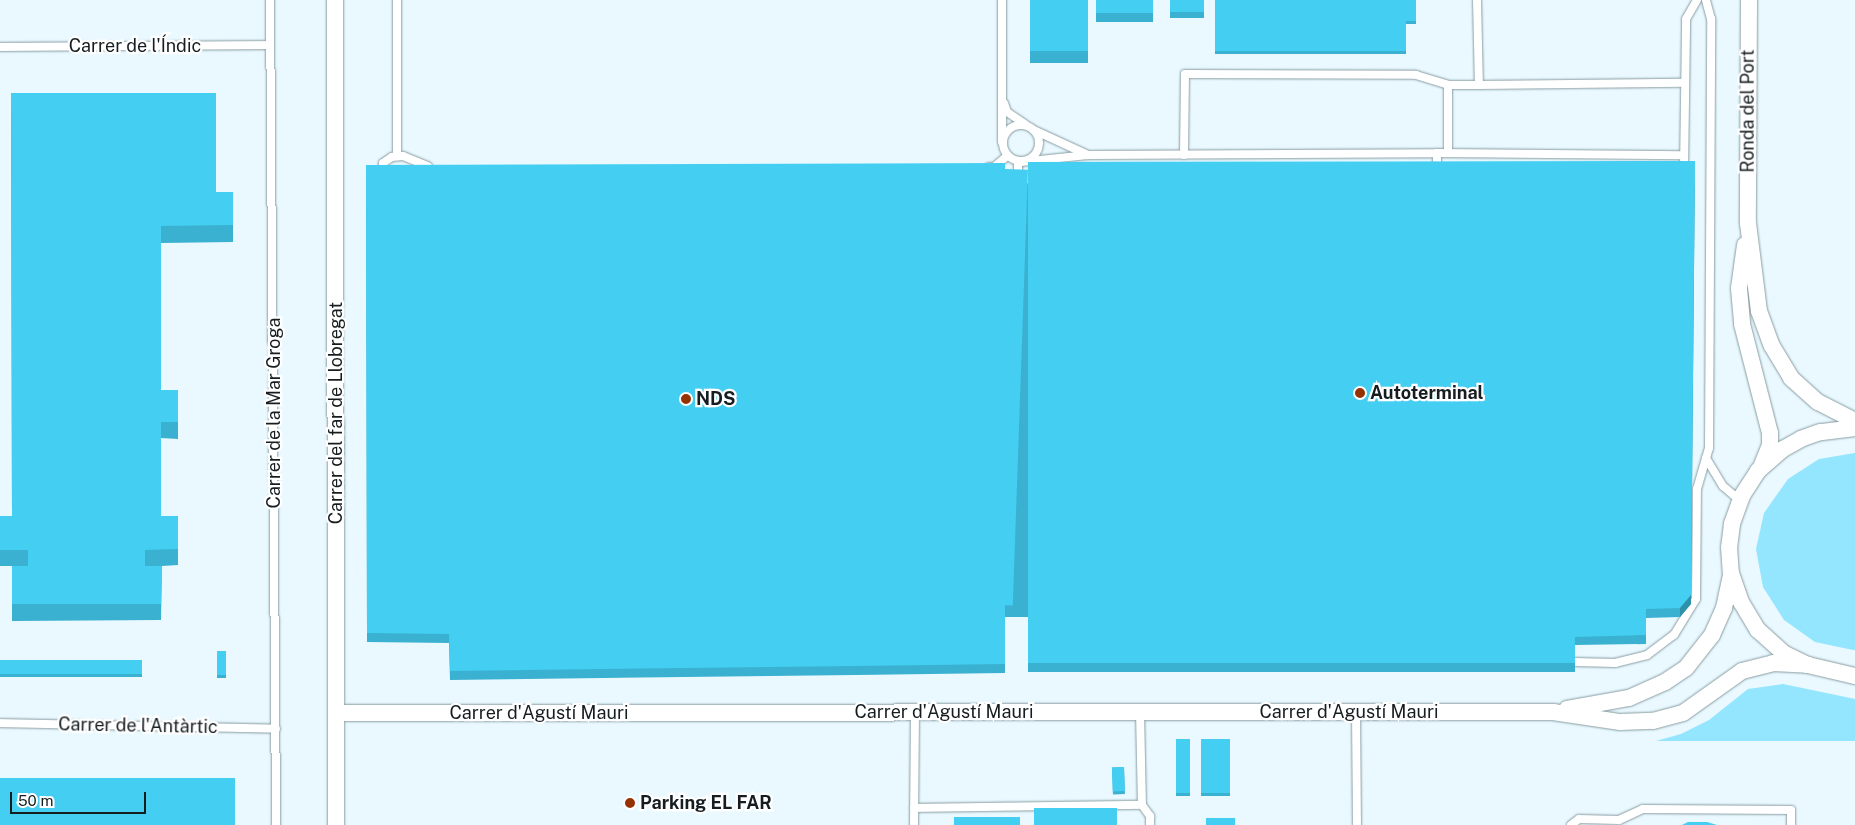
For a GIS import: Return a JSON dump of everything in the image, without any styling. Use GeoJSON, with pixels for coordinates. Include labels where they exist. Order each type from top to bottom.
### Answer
{"type":"FeatureCollection","features":[{"type":"Feature","properties":{"kind":"street","name":"Carrer del far de Llobregat"},"geometry":{"type":"LineString","coordinates":[[335,0],[336,825]]}},
{"type":"Feature","properties":{"kind":"street","name":"Ronda del Port"},"geometry":{"type":"LineString","coordinates":[[1748,223],[1749,0]]}},
{"type":"Feature","properties":{"kind":"street"},"geometry":{"type":"LineString","coordinates":[[1748,223],[1760,311],[1775,352],[1791,378],[1806,393],[1855,421]]}},
{"type":"Feature","properties":{"kind":"street"},"geometry":{"type":"LineString","coordinates":[[1748,223],[1739,288],[1740,307],[1746,342],[1770,433],[1766,455],[1740,501],[1730,539],[1732,573],[1741,602],[1758,630],[1785,654],[1808,665]]}},
{"type":"Feature","properties":{"kind":"street"},"geometry":{"type":"LineString","coordinates":[[1758,471],[1783,449],[1801,439],[1820,432],[1855,428]]}},
{"type":"Feature","properties":{"kind":"street"},"geometry":{"type":"LineString","coordinates":[[1553,712],[1629,698],[1665,682],[1686,668],[1712,635],[1724,608],[1732,573]]}},
{"type":"Feature","properties":{"kind":"street"},"geometry":{"type":"LineString","coordinates":[[1553,712],[1620,722],[1667,719],[1695,706],[1742,671],[1773,663],[1808,665],[1855,676]]}},
{"type":"Feature","properties":{"kind":"street","name":"Carrer d'Agustí Mauri"},"geometry":{"type":"LineString","coordinates":[[336,713],[1553,712]]}},
{"type":"Feature","properties":{"kind":"lane","name":"Carrer de la Mar Groga"},"geometry":{"type":"LineString","coordinates":[[270,0],[276,825]]}},
{"type":"Feature","properties":{"kind":"lane"},"geometry":{"type":"LineString","coordinates":[[397,0],[397,156]]}},
{"type":"Feature","properties":{"kind":"lane"},"geometry":{"type":"LineString","coordinates":[[1002,0],[1002,142],[1007,156],[1019,161],[1088,155],[1393,158],[1437,153],[1684,155]]}},
{"type":"Feature","properties":{"kind":"lane"},"geometry":{"type":"LineString","coordinates":[[1478,0],[1479,85]]}},
{"type":"Feature","properties":{"kind":"lane"},"geometry":{"type":"LineString","coordinates":[[1684,180],[1686,19],[1697,0]]}},
{"type":"Feature","properties":{"kind":"lane"},"geometry":{"type":"LineString","coordinates":[[1575,662],[1615,663],[1647,655],[1674,635],[1686,620],[1693,608],[1697,590],[1697,489],[1706,458],[1711,28],[1706,0]]}},
{"type":"Feature","properties":{"kind":"lane","name":"Carrer de l'Índic"},"geometry":{"type":"LineString","coordinates":[[0,46],[270,45]]}},
{"type":"Feature","properties":{"kind":"lane"},"geometry":{"type":"LineString","coordinates":[[1184,155],[1185,74],[1416,75],[1448,85],[1684,83]]}},
{"type":"Feature","properties":{"kind":"lane"},"geometry":{"type":"LineString","coordinates":[[1448,85],[1448,154]]}},
{"type":"Feature","properties":{"kind":"lane"},"geometry":{"type":"LineString","coordinates":[[1002,99],[1007,112],[1032,128],[1088,155]]}},
{"type":"Feature","properties":{"kind":"lane"},"geometry":{"type":"LineString","coordinates":[[1002,142],[1011,127],[1032,128]]}},
{"type":"Feature","properties":{"kind":"lane"},"geometry":{"type":"LineString","coordinates":[[1019,161],[1032,158],[1039,147],[1032,128]]}},
{"type":"Feature","properties":{"kind":"lane"},"geometry":{"type":"LineString","coordinates":[[1437,153],[1437,170]]}},
{"type":"Feature","properties":{"kind":"lane"},"geometry":{"type":"LineString","coordinates":[[382,184],[383,163],[397,156],[422,166],[437,166]]}},
{"type":"Feature","properties":{"kind":"lane"},"geometry":{"type":"LineString","coordinates":[[978,167],[994,167],[1007,156]]}},
{"type":"Feature","properties":{"kind":"lane"},"geometry":{"type":"LineString","coordinates":[[1018,191],[1019,161]]}},
{"type":"Feature","properties":{"kind":"lane"},"geometry":{"type":"LineString","coordinates":[[1706,458],[1723,486],[1740,501]]}},
{"type":"Feature","properties":{"kind":"lane"},"geometry":{"type":"LineString","coordinates":[[914,825],[915,712]]}},
{"type":"Feature","properties":{"kind":"lane"},"geometry":{"type":"LineString","coordinates":[[1140,712],[1142,805],[1150,816],[1150,825]]}},
{"type":"Feature","properties":{"kind":"lane"},"geometry":{"type":"LineString","coordinates":[[1356,712],[1357,825]]}},
{"type":"Feature","properties":{"kind":"lane","name":"Carrer de l'Antàrtic"},"geometry":{"type":"LineString","coordinates":[[0,723],[276,729]]}},
{"type":"Feature","properties":{"kind":"lane"},"geometry":{"type":"LineString","coordinates":[[914,808],[1142,805]]}},
{"type":"Feature","properties":{"kind":"lane"},"geometry":{"type":"LineString","coordinates":[[1571,825],[1579,820],[1619,820],[1643,809],[1663,809],[1791,810],[1791,825]]}},
{"type":"Feature","properties":{"kind":"shaded area"},"geometry":{"type":"Polygon","coordinates":[[[1855,453],[1855,650],[1853,650],[1815,642],[1784,620],[1763,587],[1756,549],[1764,513],[1788,479],[1819,459],[1855,453]]]}},
{"type":"Feature","properties":{"kind":"shaded area"},"geometry":{"type":"Polygon","coordinates":[[[1783,684],[1855,699],[1855,741],[1656,741],[1681,734],[1709,720],[1748,689],[1783,684]]]}},
{"type":"Feature","properties":{"kind":"building"},"geometry":{"type":"Polygon","coordinates":[[[1030,0],[1088,0],[1088,51],[1030,51],[1030,0]]]}},
{"type":"Feature","properties":{"kind":"building"},"geometry":{"type":"Polygon","coordinates":[[[1096,0],[1153,0],[1153,13],[1096,13],[1096,0]]]}},
{"type":"Feature","properties":{"kind":"building"},"geometry":{"type":"Polygon","coordinates":[[[1170,0],[1204,0],[1204,12],[1170,12],[1170,0]]]}},
{"type":"Feature","properties":{"kind":"building"},"geometry":{"type":"Polygon","coordinates":[[[1215,0],[1416,0],[1416,21],[1406,21],[1406,51],[1215,51],[1215,0]]]}},
{"type":"Feature","properties":{"kind":"building"},"geometry":{"type":"Polygon","coordinates":[[[11,93],[216,93],[216,192],[233,192],[233,225],[161,226],[161,390],[178,390],[178,422],[161,422],[161,516],[178,516],[178,549],[145,550],[145,566],[162,566],[161,604],[12,604],[12,566],[28,566],[28,550],[0,550],[0,516],[12,516],[11,93]]]}},
{"type":"Feature","properties":{"kind":"building","name":"Autoterminal"},"geometry":{"type":"Polygon","coordinates":[[[1695,161],[1691,595],[1680,608],[1646,609],[1646,635],[1575,637],[1575,663],[1028,663],[1028,162],[1695,161]]]}},
{"type":"Feature","properties":{"kind":"building","name":"NDS"},"geometry":{"type":"Polygon","coordinates":[[[1005,163],[1005,664],[450,671],[449,634],[367,633],[366,165],[1005,163]]]}},
{"type":"Feature","properties":{"kind":"building"},"geometry":{"type":"Polygon","coordinates":[[[1005,169],[1028,170],[1013,606],[990,605],[1005,169]]]}},
{"type":"Feature","properties":{"kind":"building"},"geometry":{"type":"Polygon","coordinates":[[[217,651],[226,651],[226,675],[217,675],[217,651]]]}},
{"type":"Feature","properties":{"kind":"building"},"geometry":{"type":"Polygon","coordinates":[[[0,660],[142,660],[142,674],[0,674],[0,660]]]}},
{"type":"Feature","properties":{"kind":"building"},"geometry":{"type":"Polygon","coordinates":[[[1176,739],[1190,739],[1190,793],[1176,793],[1176,739]]]}},
{"type":"Feature","properties":{"kind":"building"},"geometry":{"type":"Polygon","coordinates":[[[1201,739],[1230,739],[1230,793],[1201,793],[1201,739]]]}},
{"type":"Feature","properties":{"kind":"building"},"geometry":{"type":"Polygon","coordinates":[[[1112,767],[1124,767],[1125,791],[1113,791],[1112,767]]]}},
{"type":"Feature","properties":{"kind":"building"},"geometry":{"type":"Polygon","coordinates":[[[0,778],[235,778],[235,825],[0,825],[0,778]]]}},
{"type":"Feature","properties":{"kind":"building"},"geometry":{"type":"Polygon","coordinates":[[[1034,808],[1117,808],[1117,825],[1034,825],[1034,808]]]}},
{"type":"Feature","properties":{"kind":"building"},"geometry":{"type":"Polygon","coordinates":[[[954,817],[1020,817],[1020,825],[954,825],[954,817]]]}},
{"type":"Feature","properties":{"kind":"building"},"geometry":{"type":"Polygon","coordinates":[[[1206,818],[1235,818],[1235,825],[1206,825],[1206,818]]]}},
{"type":"Feature","properties":{"kind":"building"},"geometry":{"type":"Polygon","coordinates":[[[1688,822],[1707,822],[1717,825],[1682,825],[1688,822]]]}},
{"type":"Feature","properties":{"kind":"place","name":"Autoterminal"},"geometry":{"type":"Point","coordinates":[1360,393]}},
{"type":"Feature","properties":{"kind":"place","name":"NDS"},"geometry":{"type":"Point","coordinates":[686,399]}},
{"type":"Feature","properties":{"kind":"place","name":"Parking EL FAR"},"geometry":{"type":"Point","coordinates":[630,803]}}]}
